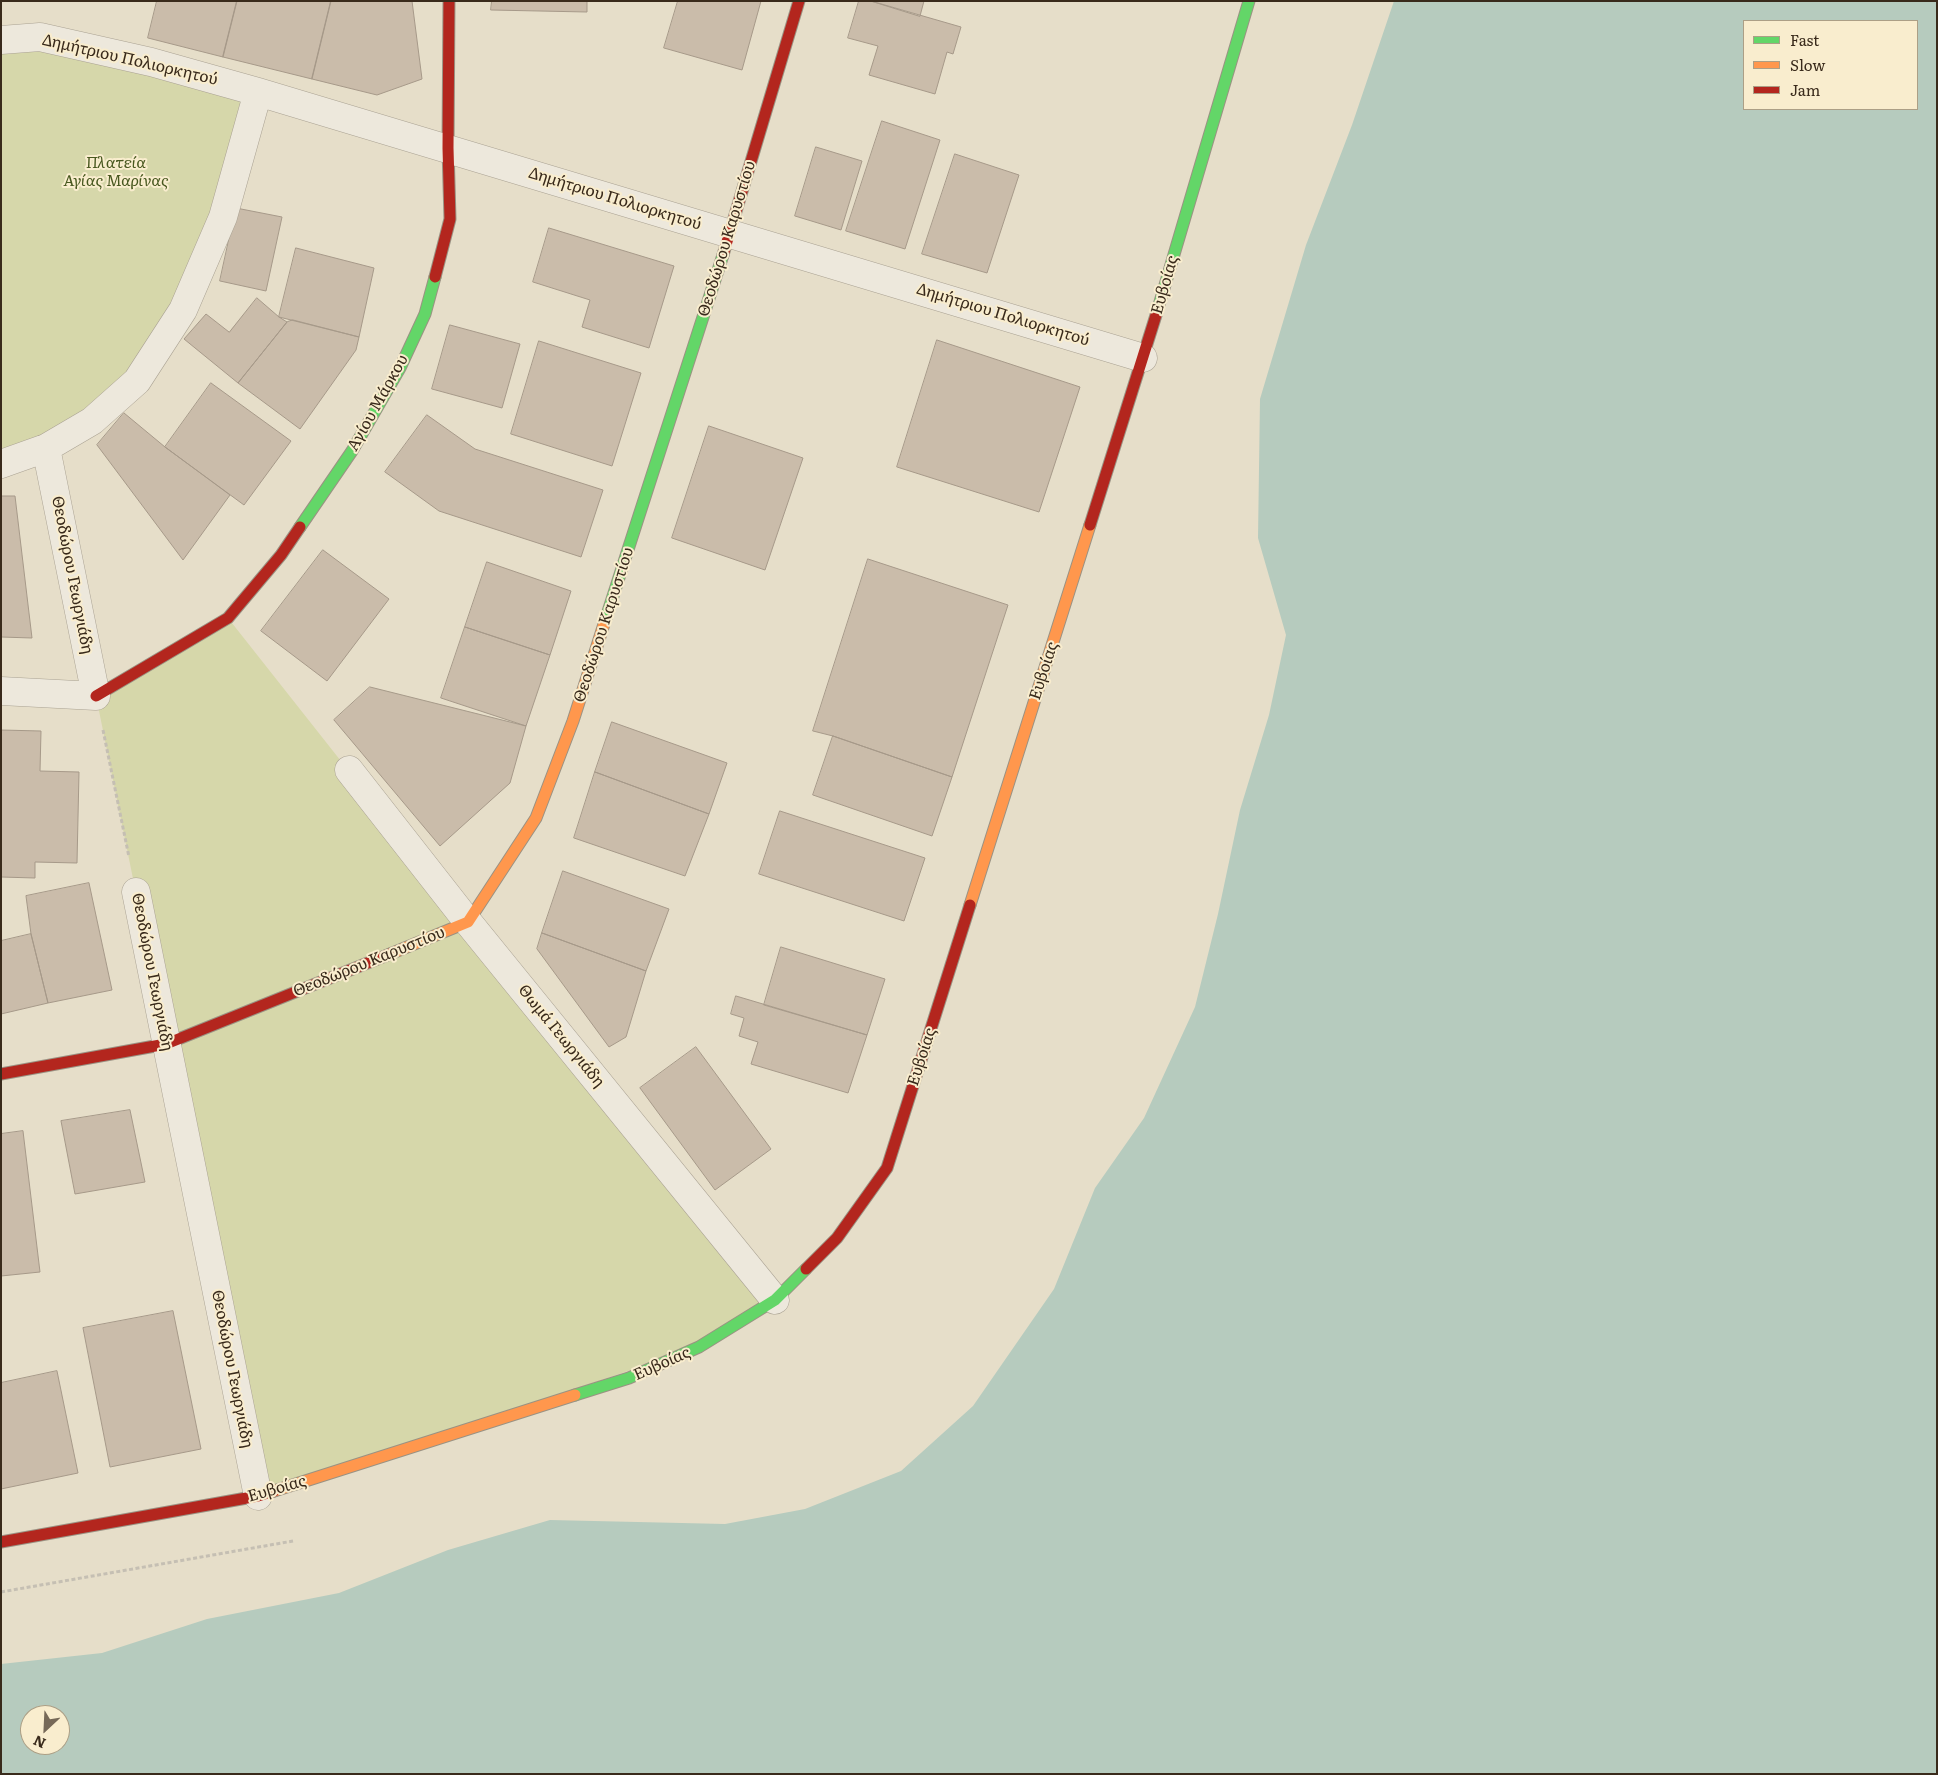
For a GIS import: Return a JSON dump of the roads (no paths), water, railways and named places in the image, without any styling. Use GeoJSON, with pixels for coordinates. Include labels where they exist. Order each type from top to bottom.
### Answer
{"type":"FeatureCollection","features":[{"type":"Feature","properties":{"kind":"street","name":"Αγίου Μάρκου"},"geometry":{"type":"LineString","coordinates":[[96,696],[228,618],[281,555],[352,451],[400,368],[425,314],[450,219],[448,148],[449,1]]}},
{"type":"Feature","properties":{"kind":"street","name":"Θεοδώρου Καρυστίου"},"geometry":{"type":"LineString","coordinates":[[1,1074],[166,1044],[468,922],[536,818],[573,721],[730,233],[799,1]]}},
{"type":"Feature","properties":{"kind":"street","name":"Ευβοίας"},"geometry":{"type":"LineString","coordinates":[[1,1542],[258,1496],[629,1378],[699,1348],[775,1300],[837,1238],[886,1168],[1143,358],[1249,1]]}},
{"type":"Feature","properties":{"kind":"street","name":"Δημήτριου Πολιορκητού"},"geometry":{"type":"LineString","coordinates":[[1,40],[40,37],[151,62],[448,148],[1143,358]]}},
{"type":"Feature","properties":{"kind":"street"},"geometry":{"type":"LineString","coordinates":[[1,464],[46,448],[92,421],[137,381],[184,310],[223,217],[258,92]]}},
{"type":"Feature","properties":{"kind":"street","name":"Θεοδώρου Γεωργιάδη"},"geometry":{"type":"LineString","coordinates":[[46,448],[96,696]]}},
{"type":"Feature","properties":{"kind":"street"},"geometry":{"type":"LineString","coordinates":[[1,691],[96,696]]}},
{"type":"Feature","properties":{"kind":"street","name":"Θωμά Γεωργιάδη"},"geometry":{"type":"LineString","coordinates":[[348,770],[468,922],[775,1300]]}},
{"type":"Feature","properties":{"kind":"street","name":"Θεοδώρου Γεωργιάδη"},"geometry":{"type":"LineString","coordinates":[[136,892],[258,1496]]}},
{"type":"Feature","properties":{"kind":"park label","name":"Πλατεία Αγίας Μαρίνας"},"geometry":{"type":"Point","coordinates":[116,172]}}]}
